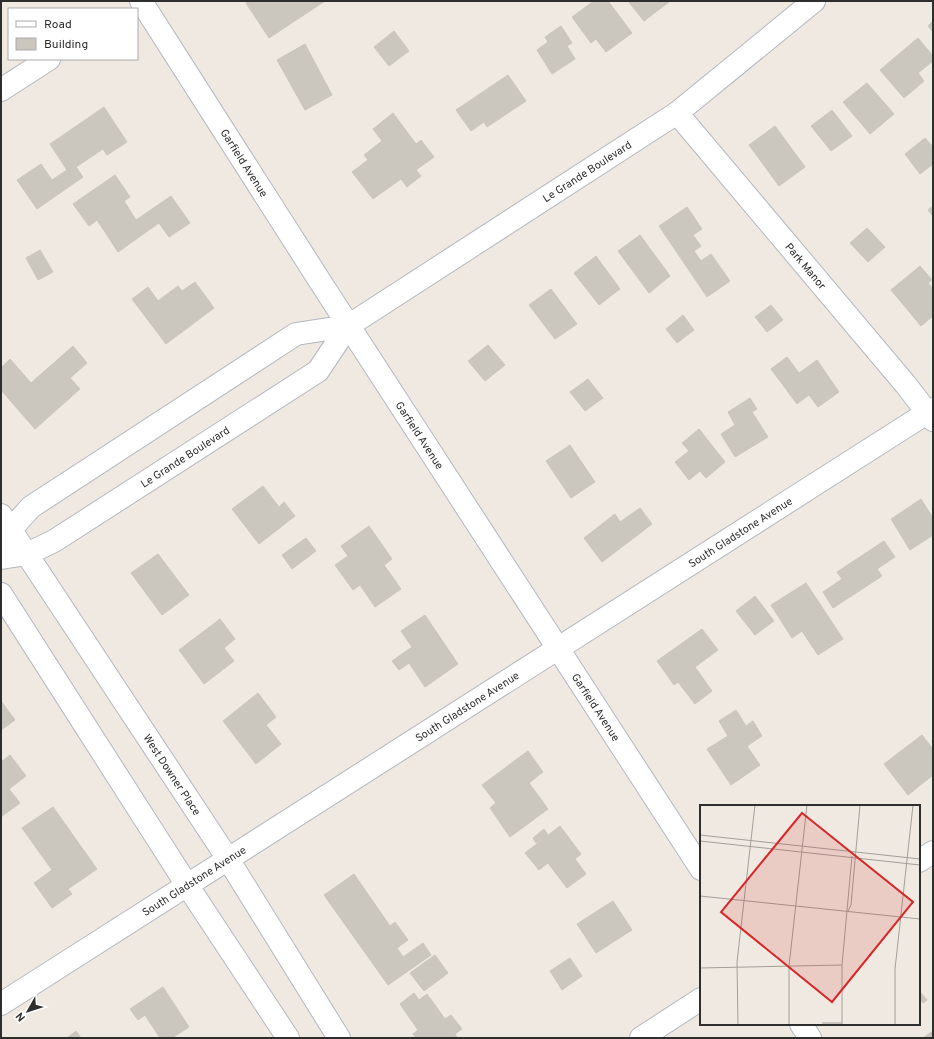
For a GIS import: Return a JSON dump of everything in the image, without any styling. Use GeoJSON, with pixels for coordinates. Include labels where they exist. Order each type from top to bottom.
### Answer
{"type":"FeatureCollection","features":[{"type":"Feature","properties":{"kind":"street"},"geometry":{"type":"LineString","coordinates":[[128,8],[140,1]]}},
{"type":"Feature","properties":{"kind":"street","name":"Garfield Avenue"},"geometry":{"type":"LineString","coordinates":[[140,1],[348,326],[700,867]]}},
{"type":"Feature","properties":{"kind":"street","name":"Le Grande Boulevard"},"geometry":{"type":"LineString","coordinates":[[1,558],[27,554],[54,541],[318,371],[348,326],[677,113],[814,1]]}},
{"type":"Feature","properties":{"kind":"street"},"geometry":{"type":"LineString","coordinates":[[1,90],[47,60]]}},
{"type":"Feature","properties":{"kind":"street","name":"Park Manor"},"geometry":{"type":"LineString","coordinates":[[677,113],[931,414]]}},
{"type":"Feature","properties":{"kind":"street","name":"Le Grande Boulevard"},"geometry":{"type":"LineString","coordinates":[[4,528],[31,507],[296,334],[348,326]]}},
{"type":"Feature","properties":{"kind":"street","name":"South Gladstone Avenue"},"geometry":{"type":"LineString","coordinates":[[1,1004],[558,647],[931,414]]}},
{"type":"Feature","properties":{"kind":"street","name":"West Downer Place"},"geometry":{"type":"LineString","coordinates":[[4,528],[27,554],[228,859],[339,1038]]}},
{"type":"Feature","properties":{"kind":"street"},"geometry":{"type":"LineString","coordinates":[[1,594],[187,885],[288,1038]]}},
{"type":"Feature","properties":{"kind":"street"},"geometry":{"type":"LineString","coordinates":[[920,860],[933,852]]}},
{"type":"Feature","properties":{"kind":"street"},"geometry":{"type":"LineString","coordinates":[[641,1038],[700,1000]]}},
{"type":"Feature","properties":{"kind":"street"},"geometry":{"type":"LineString","coordinates":[[802,1025],[810,1038]]}},
{"type":"Feature","properties":{"kind":"building"},"geometry":{"type":"Polygon","coordinates":[[[248,1],[325,1],[269,38],[246,3],[248,1]]]}},
{"type":"Feature","properties":{"kind":"building"},"geometry":{"type":"Polygon","coordinates":[[[594,1],[608,1],[632,33],[606,52],[596,39],[591,43],[572,17],[594,1]]]}},
{"type":"Feature","properties":{"kind":"building"},"geometry":{"type":"Polygon","coordinates":[[[628,1],[668,1],[669,2],[644,21],[628,1]]]}},
{"type":"Feature","properties":{"kind":"building"},"geometry":{"type":"Polygon","coordinates":[[[933,21],[933,32],[928,26],[933,21]]]}},
{"type":"Feature","properties":{"kind":"building"},"geometry":{"type":"Polygon","coordinates":[[[561,26],[572,43],[567,46],[575,59],[552,74],[537,50],[548,42],[545,37],[561,26]]]}},
{"type":"Feature","properties":{"kind":"building"},"geometry":{"type":"Polygon","coordinates":[[[394,31],[409,51],[389,66],[374,47],[394,31]]]}},
{"type":"Feature","properties":{"kind":"building"},"geometry":{"type":"Polygon","coordinates":[[[918,38],[933,56],[933,61],[918,73],[924,81],[904,98],[880,70],[918,38]]]}},
{"type":"Feature","properties":{"kind":"building"},"geometry":{"type":"Polygon","coordinates":[[[305,44],[332,95],[305,110],[277,60],[305,44]]]}},
{"type":"Feature","properties":{"kind":"building"},"geometry":{"type":"Polygon","coordinates":[[[508,75],[526,101],[487,127],[484,122],[471,131],[456,110],[508,75]]]}},
{"type":"Feature","properties":{"kind":"building"},"geometry":{"type":"Polygon","coordinates":[[[867,83],[894,114],[870,134],[843,102],[867,83]]]}},
{"type":"Feature","properties":{"kind":"building"},"geometry":{"type":"Polygon","coordinates":[[[104,107],[127,142],[107,155],[103,149],[76,167],[83,177],[37,209],[17,180],[41,164],[52,180],[67,170],[50,144],[104,107]]]}},
{"type":"Feature","properties":{"kind":"building"},"geometry":{"type":"Polygon","coordinates":[[[832,110],[852,136],[831,151],[811,126],[832,110]]]}},
{"type":"Feature","properties":{"kind":"building"},"geometry":{"type":"Polygon","coordinates":[[[393,113],[416,144],[421,140],[434,157],[416,170],[421,176],[407,187],[401,179],[373,199],[352,172],[368,160],[364,155],[382,141],[373,129],[393,113]]]}},
{"type":"Feature","properties":{"kind":"building"},"geometry":{"type":"Polygon","coordinates":[[[775,126],[805,167],[779,186],[749,145],[775,126]]]}},
{"type":"Feature","properties":{"kind":"building"},"geometry":{"type":"Polygon","coordinates":[[[925,138],[933,147],[933,164],[920,174],[905,154],[925,138]]]}},
{"type":"Feature","properties":{"kind":"building"},"geometry":{"type":"Polygon","coordinates":[[[115,175],[130,197],[124,201],[136,220],[171,196],[190,223],[169,237],[159,223],[118,252],[97,220],[89,226],[73,204],[115,175]]]}},
{"type":"Feature","properties":{"kind":"building"},"geometry":{"type":"Polygon","coordinates":[[[933,206],[933,216],[928,210],[933,206]]]}},
{"type":"Feature","properties":{"kind":"building"},"geometry":{"type":"Polygon","coordinates":[[[687,207],[702,229],[693,235],[701,246],[694,251],[701,261],[711,254],[730,281],[707,297],[659,226],[687,207]]]}},
{"type":"Feature","properties":{"kind":"building"},"geometry":{"type":"Polygon","coordinates":[[[867,228],[885,247],[868,262],[850,243],[867,228]]]}},
{"type":"Feature","properties":{"kind":"building"},"geometry":{"type":"Polygon","coordinates":[[[640,235],[670,276],[649,293],[618,251],[640,235]]]}},
{"type":"Feature","properties":{"kind":"building"},"geometry":{"type":"Polygon","coordinates":[[[40,250],[53,272],[38,280],[26,258],[40,250]]]}},
{"type":"Feature","properties":{"kind":"building"},"geometry":{"type":"Polygon","coordinates":[[[596,256],[620,289],[599,305],[574,273],[596,256]]]}},
{"type":"Feature","properties":{"kind":"building"},"geometry":{"type":"Polygon","coordinates":[[[920,266],[932,280],[928,283],[933,289],[933,316],[921,326],[891,290],[920,266]]]}},
{"type":"Feature","properties":{"kind":"building"},"geometry":{"type":"Polygon","coordinates":[[[195,282],[214,308],[166,344],[132,299],[148,287],[158,301],[178,286],[182,291],[195,282]]]}},
{"type":"Feature","properties":{"kind":"building"},"geometry":{"type":"Polygon","coordinates":[[[551,289],[577,324],[555,339],[529,305],[551,289]]]}},
{"type":"Feature","properties":{"kind":"building"},"geometry":{"type":"Polygon","coordinates":[[[771,305],[783,320],[767,332],[755,317],[771,305]]]}},
{"type":"Feature","properties":{"kind":"building"},"geometry":{"type":"Polygon","coordinates":[[[683,315],[694,330],[677,343],[666,329],[683,315]]]}},
{"type":"Feature","properties":{"kind":"building"},"geometry":{"type":"Polygon","coordinates":[[[488,345],[505,365],[485,381],[468,361],[488,345]]]}},
{"type":"Feature","properties":{"kind":"building"},"geometry":{"type":"Polygon","coordinates":[[[73,346],[87,363],[70,378],[80,389],[35,429],[1,390],[1,368],[10,359],[31,383],[73,346]]]}},
{"type":"Feature","properties":{"kind":"building"},"geometry":{"type":"Polygon","coordinates":[[[787,357],[799,373],[817,360],[839,392],[818,407],[809,395],[797,404],[771,369],[787,357]]]}},
{"type":"Feature","properties":{"kind":"building"},"geometry":{"type":"Polygon","coordinates":[[[588,379],[603,398],[585,411],[570,392],[588,379]]]}},
{"type":"Feature","properties":{"kind":"building"},"geometry":{"type":"Polygon","coordinates":[[[750,398],[757,409],[752,412],[768,437],[735,457],[721,434],[735,425],[728,412],[750,398]]]}},
{"type":"Feature","properties":{"kind":"building"},"geometry":{"type":"Polygon","coordinates":[[[699,429],[725,462],[706,478],[700,471],[689,480],[675,462],[689,451],[682,443],[699,429]]]}},
{"type":"Feature","properties":{"kind":"building"},"geometry":{"type":"Polygon","coordinates":[[[570,445],[595,482],[571,498],[546,461],[570,445]]]}},
{"type":"Feature","properties":{"kind":"building"},"geometry":{"type":"Polygon","coordinates":[[[263,486],[279,507],[284,502],[295,516],[259,544],[232,509],[263,486]]]}},
{"type":"Feature","properties":{"kind":"building"},"geometry":{"type":"Polygon","coordinates":[[[921,499],[933,518],[933,535],[910,550],[891,519],[921,499]]]}},
{"type":"Feature","properties":{"kind":"building"},"geometry":{"type":"Polygon","coordinates":[[[640,508],[652,524],[602,562],[584,538],[615,514],[620,522],[640,508]]]}},
{"type":"Feature","properties":{"kind":"building"},"geometry":{"type":"Polygon","coordinates":[[[369,526],[392,559],[384,565],[401,589],[375,607],[360,585],[353,590],[335,565],[348,556],[341,546],[369,526]]]}},
{"type":"Feature","properties":{"kind":"building"},"geometry":{"type":"Polygon","coordinates":[[[306,538],[316,551],[292,569],[282,555],[306,538]]]}},
{"type":"Feature","properties":{"kind":"building"},"geometry":{"type":"Polygon","coordinates":[[[884,541],[895,557],[877,569],[882,576],[833,608],[823,592],[842,579],[837,572],[884,541]]]}},
{"type":"Feature","properties":{"kind":"building"},"geometry":{"type":"Polygon","coordinates":[[[158,554],[189,595],[162,615],[131,573],[158,554]]]}},
{"type":"Feature","properties":{"kind":"building"},"geometry":{"type":"Polygon","coordinates":[[[806,583],[843,639],[818,655],[802,631],[792,638],[771,605],[806,583]]]}},
{"type":"Feature","properties":{"kind":"building"},"geometry":{"type":"Polygon","coordinates":[[[755,596],[774,621],[755,635],[736,611],[755,596]]]}},
{"type":"Feature","properties":{"kind":"building"},"geometry":{"type":"Polygon","coordinates":[[[425,615],[458,664],[425,687],[409,663],[399,670],[392,661],[412,647],[401,631],[425,615]]]}},
{"type":"Feature","properties":{"kind":"building"},"geometry":{"type":"Polygon","coordinates":[[[220,619],[235,639],[224,648],[234,661],[204,684],[179,650],[220,619]]]}},
{"type":"Feature","properties":{"kind":"building"},"geometry":{"type":"Polygon","coordinates":[[[702,629],[718,650],[695,667],[712,691],[695,704],[678,682],[674,685],[657,661],[702,629]]]}},
{"type":"Feature","properties":{"kind":"building"},"geometry":{"type":"Polygon","coordinates":[[[258,693],[276,717],[266,725],[281,744],[256,764],[223,721],[258,693]]]}},
{"type":"Feature","properties":{"kind":"building"},"geometry":{"type":"Polygon","coordinates":[[[1,701],[15,720],[1,730],[1,701]]]}},
{"type":"Feature","properties":{"kind":"building"},"geometry":{"type":"Polygon","coordinates":[[[736,710],[746,726],[753,721],[762,736],[747,746],[760,765],[731,785],[707,749],[728,736],[719,721],[736,710]]]}},
{"type":"Feature","properties":{"kind":"building"},"geometry":{"type":"Polygon","coordinates":[[[922,735],[933,749],[933,775],[908,795],[884,764],[922,735]]]}},
{"type":"Feature","properties":{"kind":"building"},"geometry":{"type":"Polygon","coordinates":[[[528,751],[543,772],[529,783],[548,809],[510,837],[490,808],[496,803],[482,785],[528,751]]]}},
{"type":"Feature","properties":{"kind":"building"},"geometry":{"type":"Polygon","coordinates":[[[10,755],[26,776],[9,789],[20,803],[1,817],[1,762],[10,755]]]}},
{"type":"Feature","properties":{"kind":"building"},"geometry":{"type":"Polygon","coordinates":[[[53,807],[97,869],[68,889],[72,894],[52,908],[34,883],[52,870],[22,828],[53,807]]]}},
{"type":"Feature","properties":{"kind":"building"},"geometry":{"type":"Polygon","coordinates":[[[560,826],[581,854],[575,859],[586,874],[567,888],[548,863],[539,870],[525,853],[560,826]]]}},
{"type":"Feature","properties":{"kind":"building"},"geometry":{"type":"Polygon","coordinates":[[[544,829],[548,835],[536,843],[533,838],[544,829]]]}},
{"type":"Feature","properties":{"kind":"building"},"geometry":{"type":"Polygon","coordinates":[[[354,874],[390,926],[395,922],[408,940],[397,948],[403,957],[423,943],[431,955],[388,985],[324,895],[354,874]]]}},
{"type":"Feature","properties":{"kind":"building"},"geometry":{"type":"Polygon","coordinates":[[[613,901],[632,930],[596,953],[577,924],[613,901]]]}},
{"type":"Feature","properties":{"kind":"building"},"geometry":{"type":"Polygon","coordinates":[[[435,955],[448,973],[424,991],[410,973],[435,955]]]}},
{"type":"Feature","properties":{"kind":"building"},"geometry":{"type":"Polygon","coordinates":[[[570,958],[582,976],[562,990],[550,971],[570,958]]]}},
{"type":"Feature","properties":{"kind":"building"},"geometry":{"type":"Polygon","coordinates":[[[163,987],[189,1027],[172,1038],[160,1038],[145,1015],[138,1020],[130,1009],[163,987]]]}},
{"type":"Feature","properties":{"kind":"building"},"geometry":{"type":"Polygon","coordinates":[[[414,993],[419,1000],[427,994],[445,1019],[451,1015],[462,1029],[455,1034],[457,1038],[416,1038],[413,1034],[418,1030],[400,1004],[414,993]]]}},
{"type":"Feature","properties":{"kind":"building"},"geometry":{"type":"Polygon","coordinates":[[[921,993],[927,1000],[923,1003],[920,998],[921,993]]]}},
{"type":"Feature","properties":{"kind":"building"},"geometry":{"type":"Polygon","coordinates":[[[76,1031],[81,1038],[67,1038],[76,1031]]]}},
{"type":"Feature","properties":{"kind":"building"},"geometry":{"type":"Polygon","coordinates":[[[933,1031],[933,1038],[923,1038],[933,1031]]]}}]}
